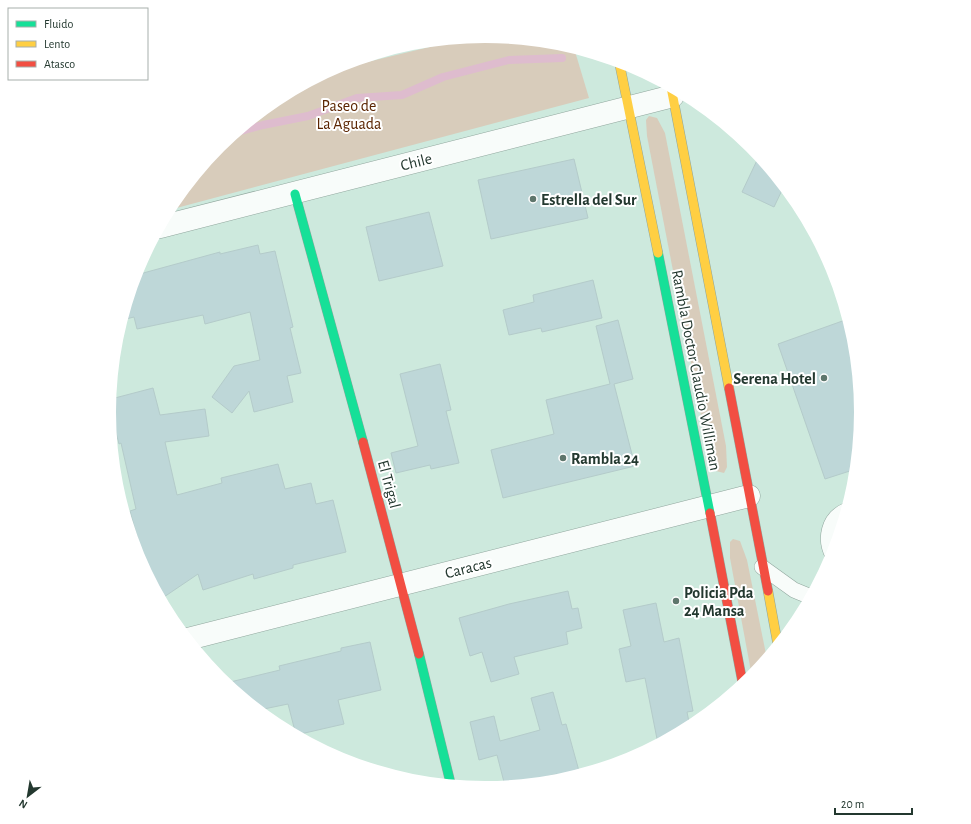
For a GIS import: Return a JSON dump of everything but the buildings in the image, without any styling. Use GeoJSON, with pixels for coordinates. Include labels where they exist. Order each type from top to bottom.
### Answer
{"type":"FeatureCollection","features":[{"type":"Feature","properties":{"kind":"main road","name":"Rambla Doctor Claudio Williman"},"geometry":{"type":"LineString","coordinates":[[620,69],[709,506],[742,677]]}},
{"type":"Feature","properties":{"kind":"main road","name":"Rambla Doctor Claudio Williman"},"geometry":{"type":"LineString","coordinates":[[672,94],[777,639]]}},
{"type":"Feature","properties":{"kind":"main road","name":"El Trigal"},"geometry":{"type":"LineString","coordinates":[[295,194],[402,584],[450,779]]}},
{"type":"Feature","properties":{"kind":"street","name":"Chile"},"geometry":{"type":"LineString","coordinates":[[167,225],[295,194],[350,178],[628,108],[670,92]]}},
{"type":"Feature","properties":{"kind":"street","name":"Caracas"},"geometry":{"type":"LineString","coordinates":[[193,638],[749,496]]}},
{"type":"Feature","properties":{"kind":"lane"},"geometry":{"type":"LineString","coordinates":[[829,546],[830,528],[834,519],[840,515]]}},
{"type":"Feature","properties":{"kind":"lane"},"geometry":{"type":"LineString","coordinates":[[762,567],[794,590],[806,595]]}},
{"type":"Feature","properties":{"kind":"green space","name":"Paseo de La Aguada"},"geometry":{"type":"Polygon","coordinates":[[[461,44],[510,44],[557,50],[576,55],[589,98],[179,207],[193,187],[225,151],[261,119],[280,105],[322,81],[344,71],[382,59],[425,48],[461,44]]]}},
{"type":"Feature","properties":{"kind":"green space"},"geometry":{"type":"Polygon","coordinates":[[[649,116],[657,118],[665,133],[726,446],[727,467],[724,473],[716,471],[708,452],[647,136],[646,120],[649,116]]]}},
{"type":"Feature","properties":{"kind":"green space"},"geometry":{"type":"Polygon","coordinates":[[[733,539],[740,541],[747,560],[766,652],[750,668],[730,558],[730,542],[733,539]]]}},
{"type":"Feature","properties":{"kind":"waterway"},"geometry":{"type":"LineString","coordinates":[[250,129],[308,116],[357,98],[402,95],[443,77],[509,60],[562,58]]}},
{"type":"Feature","properties":{"kind":"traffic: fast"},"geometry":{"type":"LineString","coordinates":[[295,194],[363,442]]}},
{"type":"Feature","properties":{"kind":"traffic: fast"},"geometry":{"type":"LineString","coordinates":[[658,253],[710,513]]}},
{"type":"Feature","properties":{"kind":"traffic: fast"},"geometry":{"type":"LineString","coordinates":[[419,654],[450,779]]}},
{"type":"Feature","properties":{"kind":"traffic: slow"},"geometry":{"type":"LineString","coordinates":[[621,69],[658,253]]}},
{"type":"Feature","properties":{"kind":"traffic: slow"},"geometry":{"type":"LineString","coordinates":[[672,93],[729,388]]}},
{"type":"Feature","properties":{"kind":"traffic: slow"},"geometry":{"type":"LineString","coordinates":[[768,591],[777,639]]}},
{"type":"Feature","properties":{"kind":"traffic: jam"},"geometry":{"type":"LineString","coordinates":[[729,388],[768,591]]}},
{"type":"Feature","properties":{"kind":"traffic: jam"},"geometry":{"type":"LineString","coordinates":[[363,442],[419,654]]}},
{"type":"Feature","properties":{"kind":"traffic: jam"},"geometry":{"type":"LineString","coordinates":[[710,513],[742,677]]}},
{"type":"Feature","properties":{"kind":"place","name":"Estrella del Sur"},"geometry":{"type":"Point","coordinates":[533,199]}},
{"type":"Feature","properties":{"kind":"place","name":"Serena Hotel"},"geometry":{"type":"Point","coordinates":[824,378]}},
{"type":"Feature","properties":{"kind":"place","name":"Rambla 24"},"geometry":{"type":"Point","coordinates":[563,458]}},
{"type":"Feature","properties":{"kind":"place","name":"Policia Pda 24 Mansa"},"geometry":{"type":"Point","coordinates":[676,601]}}]}
